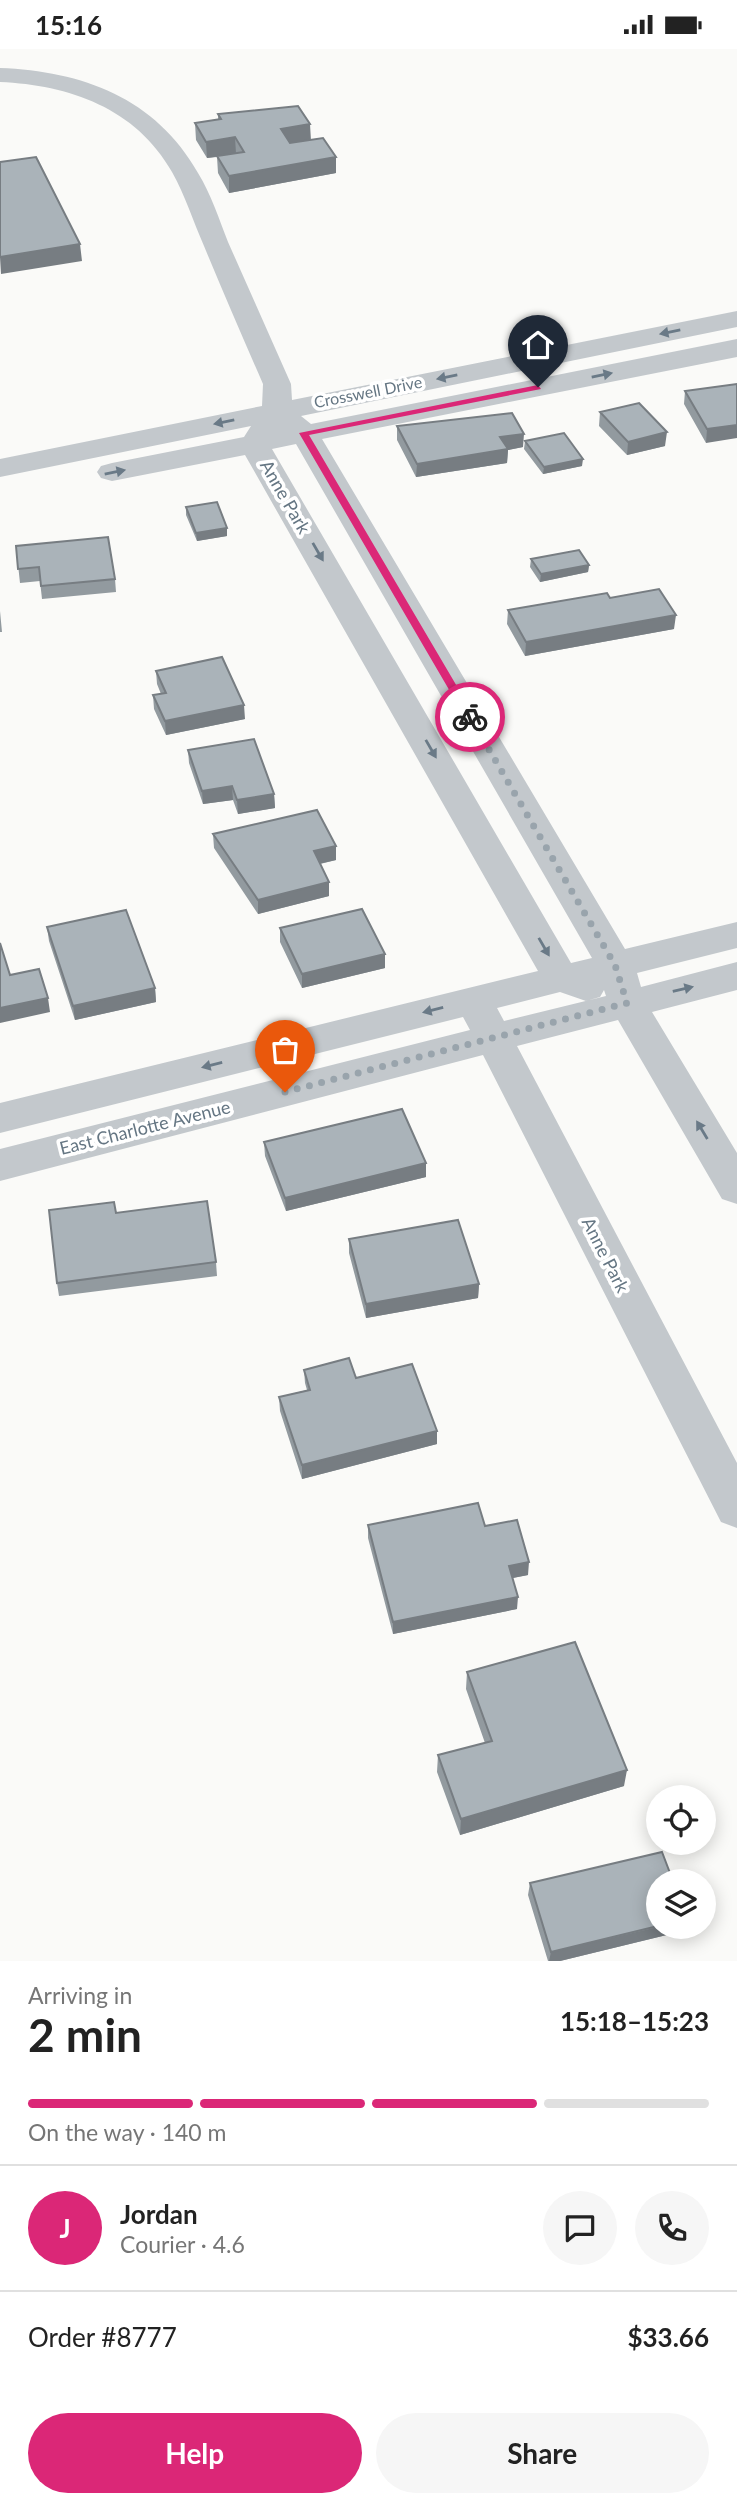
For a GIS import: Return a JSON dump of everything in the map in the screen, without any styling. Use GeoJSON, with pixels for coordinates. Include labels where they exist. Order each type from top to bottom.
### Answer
{"type":"FeatureCollection","features":[{"type":"Feature","properties":{"kind":"street"},"geometry":{"type":"LineString","coordinates":[[0,75],[52,78],[91,89],[111,99],[156,132],[184,170],[277,384],[277,411],[304,433],[615,965],[627,1003],[737,1188]]}},
{"type":"Feature","properties":{"kind":"street","name":"Crosswell Drive"},"geometry":{"type":"LineString","coordinates":[[0,474],[277,411],[737,319]]}},
{"type":"Feature","properties":{"kind":"street","name":"Crosswell Drive"},"geometry":{"type":"LineString","coordinates":[[0,474],[254,443],[737,348]]}},
{"type":"Feature","properties":{"kind":"street","name":"Anne Park"},"geometry":{"type":"LineString","coordinates":[[277,411],[254,443],[562,979]]}},
{"type":"Feature","properties":{"kind":"street"},"geometry":{"type":"LineString","coordinates":[[0,1118],[737,935]]}},
{"type":"Feature","properties":{"kind":"street","name":"East Charlotte Avenue"},"geometry":{"type":"LineString","coordinates":[[0,1165],[737,976]]}},
{"type":"Feature","properties":{"kind":"street"},"geometry":{"type":"LineString","coordinates":[[562,979],[627,1003]]}},
{"type":"Feature","properties":{"kind":"street","name":"Anne Park"},"geometry":{"type":"LineString","coordinates":[[475,1000],[737,1509]]}},
{"type":"Feature","properties":{"kind":"building"},"geometry":{"type":"Polygon","coordinates":[[[298,106],[310,124],[281,129],[290,143],[323,138],[336,157],[229,176],[217,156],[244,152],[235,137],[206,142],[195,123],[221,119],[218,114],[298,106]]]}},
{"type":"Feature","properties":{"kind":"building"},"geometry":{"type":"Polygon","coordinates":[[[36,157],[80,244],[0,257],[0,162],[36,157]]]}},
{"type":"Feature","properties":{"kind":"building"},"geometry":{"type":"Polygon","coordinates":[[[737,384],[737,425],[707,429],[685,391],[737,384]]]}},
{"type":"Feature","properties":{"kind":"building"},"geometry":{"type":"Polygon","coordinates":[[[639,403],[667,432],[628,442],[600,412],[639,403]]]}},
{"type":"Feature","properties":{"kind":"building"},"geometry":{"type":"Polygon","coordinates":[[[512,413],[524,434],[500,437],[508,449],[417,464],[397,426],[512,413]]]}},
{"type":"Feature","properties":{"kind":"building"},"geometry":{"type":"Polygon","coordinates":[[[564,433],[583,459],[544,467],[525,441],[564,433]]]}},
{"type":"Feature","properties":{"kind":"building"},"geometry":{"type":"Polygon","coordinates":[[[217,502],[227,528],[196,533],[186,507],[217,502]]]}},
{"type":"Feature","properties":{"kind":"building"},"geometry":{"type":"Polygon","coordinates":[[[108,537],[115,579],[41,586],[39,567],[18,569],[16,546],[108,537]]]}},
{"type":"Feature","properties":{"kind":"building"},"geometry":{"type":"Polygon","coordinates":[[[579,550],[589,565],[541,574],[531,559],[579,550]]]}},
{"type":"Feature","properties":{"kind":"building"},"geometry":{"type":"Polygon","coordinates":[[[659,589],[676,615],[526,642],[508,610],[607,593],[610,598],[659,589]]]}},
{"type":"Feature","properties":{"kind":"building"},"geometry":{"type":"Polygon","coordinates":[[[222,657],[244,705],[165,721],[153,695],[166,693],[156,671],[222,657]]]}},
{"type":"Feature","properties":{"kind":"building"},"geometry":{"type":"Polygon","coordinates":[[[254,739],[274,794],[237,800],[232,786],[202,791],[188,750],[254,739]]]}},
{"type":"Feature","properties":{"kind":"building"},"geometry":{"type":"Polygon","coordinates":[[[317,810],[336,846],[314,851],[329,882],[258,900],[213,834],[317,810]]]}},
{"type":"Feature","properties":{"kind":"building"},"geometry":{"type":"Polygon","coordinates":[[[362,909],[385,954],[302,974],[280,928],[362,909]]]}},
{"type":"Feature","properties":{"kind":"building"},"geometry":{"type":"Polygon","coordinates":[[[126,910],[155,988],[73,1006],[47,927],[126,910]]]}},
{"type":"Feature","properties":{"kind":"building"},"geometry":{"type":"Polygon","coordinates":[[[0,943],[10,975],[39,969],[48,998],[0,1008],[0,943]]]}},
{"type":"Feature","properties":{"kind":"building"},"geometry":{"type":"Polygon","coordinates":[[[402,1109],[426,1163],[285,1198],[264,1142],[402,1109]]]}},
{"type":"Feature","properties":{"kind":"building"},"geometry":{"type":"Polygon","coordinates":[[[207,1201],[216,1262],[57,1283],[49,1210],[114,1202],[116,1213],[207,1201]]]}},
{"type":"Feature","properties":{"kind":"building"},"geometry":{"type":"Polygon","coordinates":[[[458,1220],[479,1284],[366,1304],[349,1239],[458,1220]]]}},
{"type":"Feature","properties":{"kind":"building"},"geometry":{"type":"Polygon","coordinates":[[[349,1358],[356,1378],[412,1364],[437,1431],[302,1465],[279,1397],[310,1390],[304,1370],[349,1358]]]}},
{"type":"Feature","properties":{"kind":"building"},"geometry":{"type":"Polygon","coordinates":[[[478,1503],[485,1526],[517,1520],[529,1562],[509,1566],[518,1597],[393,1622],[368,1525],[478,1503]]]}},
{"type":"Feature","properties":{"kind":"building"},"geometry":{"type":"Polygon","coordinates":[[[575,1642],[627,1770],[461,1819],[438,1755],[492,1741],[467,1672],[575,1642]]]}},
{"type":"Feature","properties":{"kind":"building"},"geometry":{"type":"Polygon","coordinates":[[[649,1855],[663,1855],[668,1869],[646,1869],[646,1929],[551,1952],[530,1883],[649,1855]]]}},
{"type":"Feature","properties":{"kind":"way so far"},"geometry":{"type":"LineString","coordinates":[[285,1092],[627,1003],[615,965],[470,717]]}},
{"type":"Feature","properties":{"kind":"route"},"geometry":{"type":"LineString","coordinates":[[470,717],[304,433],[538,387]]}}]}
